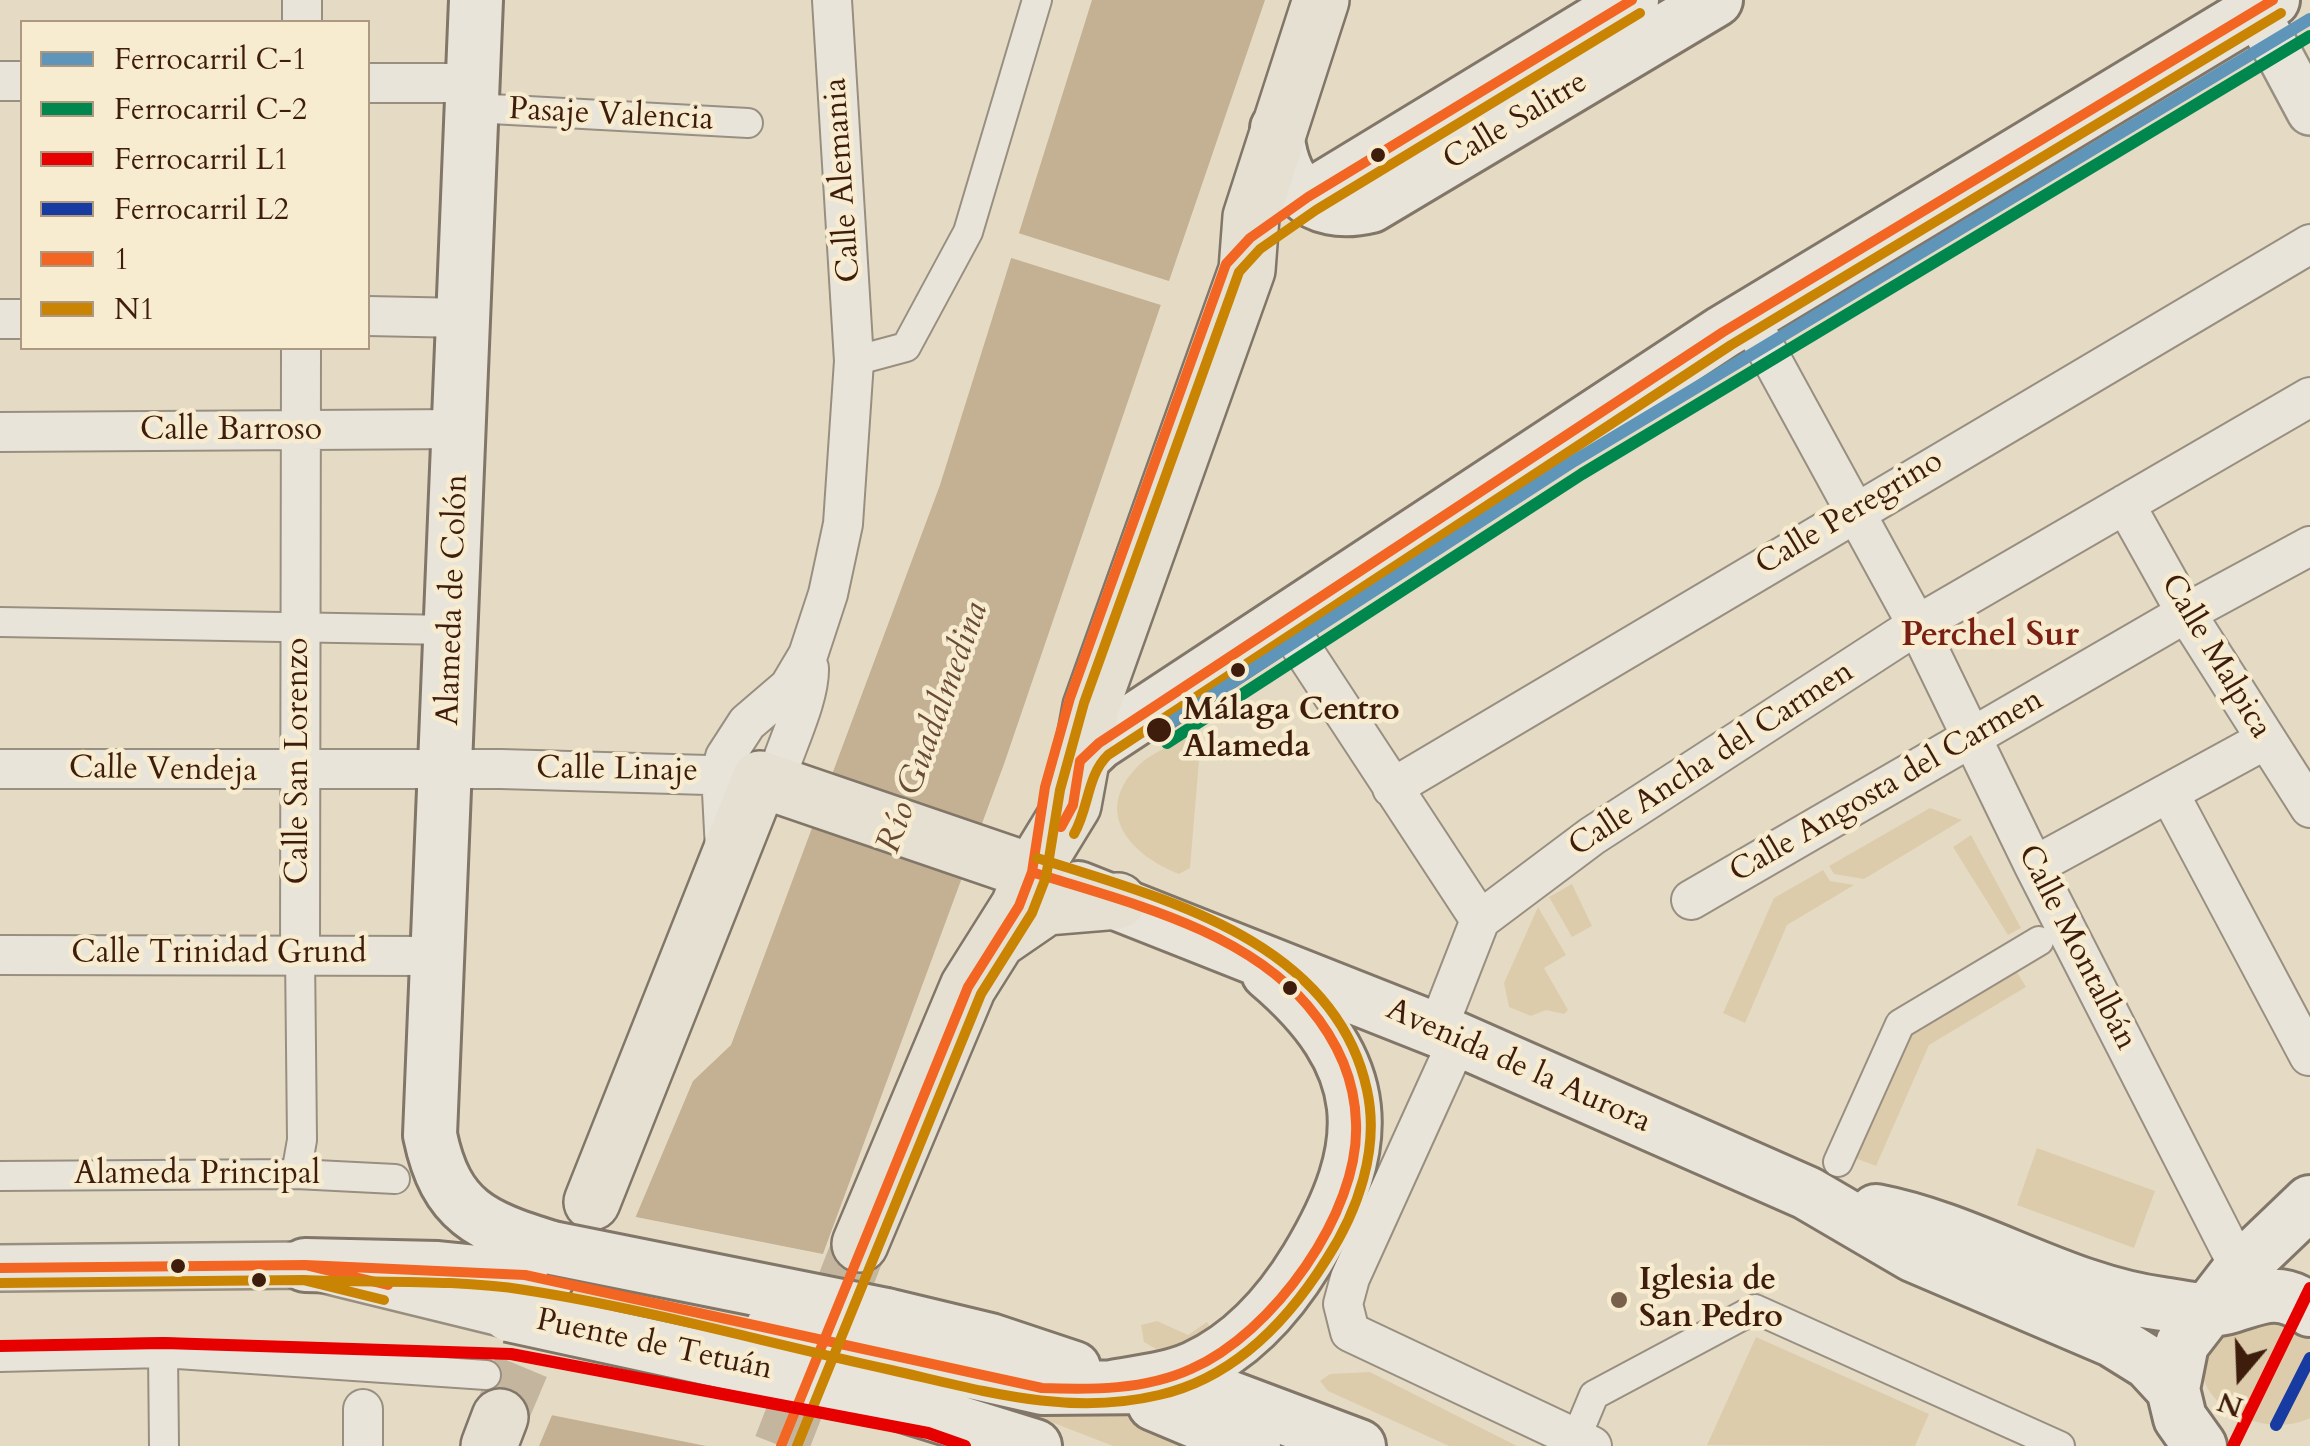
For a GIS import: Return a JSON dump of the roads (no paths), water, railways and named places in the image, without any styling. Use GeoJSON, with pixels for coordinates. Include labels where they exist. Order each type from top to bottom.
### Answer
{"type":"FeatureCollection","features":[{"type":"Feature","properties":{"kind":"main road","name":"Alameda de Colón"},"geometry":{"type":"LineString","coordinates":[[476,0],[430,1135],[440,1173],[453,1195],[524,1278]]}},
{"type":"Feature","properties":{"kind":"main road","name":"Calle Salitre"},"geometry":{"type":"LineString","coordinates":[[1308,197],[1632,0]]}},
{"type":"Feature","properties":{"kind":"main road","name":"Calle Salitre"},"geometry":{"type":"LineString","coordinates":[[1308,197],[1346,208],[1383,202],[1716,0]]}},
{"type":"Feature","properties":{"kind":"main road"},"geometry":{"type":"LineString","coordinates":[[1009,864],[1077,783],[1099,743],[1748,316],[2259,4]]}},
{"type":"Feature","properties":{"kind":"main road"},"geometry":{"type":"LineString","coordinates":[[1118,901],[1086,860],[1077,783],[1091,707],[1247,270],[1252,217],[1276,128],[1315,16]]}},
{"type":"Feature","properties":{"kind":"main road"},"geometry":{"type":"LineString","coordinates":[[1276,128],[1283,172],[1308,197]]}},
{"type":"Feature","properties":{"kind":"main road"},"geometry":{"type":"LineString","coordinates":[[592,1202],[726,860],[770,784],[1009,864]]}},
{"type":"Feature","properties":{"kind":"main road"},"geometry":{"type":"LineString","coordinates":[[860,1244],[968,986],[1019,906],[1009,864]]}},
{"type":"Feature","properties":{"kind":"main road","name":"Avenida de la Aurora"},"geometry":{"type":"LineString","coordinates":[[1009,864],[1118,901],[1447,1035],[2126,1299],[2237,1291],[2302,1304],[2310,1310]]}},
{"type":"Feature","properties":{"kind":"main road"},"geometry":{"type":"LineString","coordinates":[[998,940],[1046,907],[1081,901],[1118,901]]}},
{"type":"Feature","properties":{"kind":"main road"},"geometry":{"type":"LineString","coordinates":[[1112,1387],[1192,1368],[1264,1319],[1310,1254],[1346,1178],[1356,1120],[1338,1052],[1298,998],[1240,950]]}},
{"type":"Feature","properties":{"kind":"main road","name":"Avenida de la Aurora"},"geometry":{"type":"LineString","coordinates":[[1829,1181],[1913,1255],[2112,1340],[2149,1363],[2179,1425]]}},
{"type":"Feature","properties":{"kind":"main road"},"geometry":{"type":"LineString","coordinates":[[2179,1425],[2182,1344],[2237,1291],[2310,1202]]}},
{"type":"Feature","properties":{"kind":"main road"},"geometry":{"type":"LineString","coordinates":[[305,1265],[524,1278],[1010,1384],[1069,1390],[1187,1390],[1237,1398],[1359,1446]]}},
{"type":"Feature","properties":{"kind":"main road"},"geometry":{"type":"LineString","coordinates":[[872,1352],[1014,1442]]}},
{"type":"Feature","properties":{"kind":"main road"},"geometry":{"type":"LineString","coordinates":[[1112,1387],[1254,1446]]}},
{"type":"Feature","properties":{"kind":"street","name":"Calle Alemania"},"geometry":{"type":"LineString","coordinates":[[775,721],[810,687],[808,656],[828,594],[843,524],[854,360],[832,0]]}},
{"type":"Feature","properties":{"kind":"street"},"geometry":{"type":"LineString","coordinates":[[854,360],[906,347],[968,232],[1037,0]]}},
{"type":"Feature","properties":{"kind":"street"},"geometry":{"type":"LineString","coordinates":[[1315,16],[1354,0]]}},
{"type":"Feature","properties":{"kind":"street"},"geometry":{"type":"LineString","coordinates":[[2259,4],[2310,112]]}},
{"type":"Feature","properties":{"kind":"street"},"geometry":{"type":"LineString","coordinates":[[370,83],[473,96]]}},
{"type":"Feature","properties":{"kind":"street","name":"Pasaje Valencia"},"geometry":{"type":"LineString","coordinates":[[473,96],[748,124]]}},
{"type":"Feature","properties":{"kind":"street","name":"Calle Peregrino"},"geometry":{"type":"LineString","coordinates":[[1392,788],[2310,244]]}},
{"type":"Feature","properties":{"kind":"street"},"geometry":{"type":"LineString","coordinates":[[370,316],[465,318]]}},
{"type":"Feature","properties":{"kind":"street","name":"Calle Montalbán"},"geometry":{"type":"LineString","coordinates":[[1748,316],[1917,625],[2237,1291]]}},
{"type":"Feature","properties":{"kind":"street","name":"Calle San Lorenzo"},"geometry":{"type":"LineString","coordinates":[[296,1174],[302,1140],[301,350]]}},
{"type":"Feature","properties":{"kind":"street","name":"Calle Ancha del Carmen"},"geometry":{"type":"LineString","coordinates":[[1480,920],[1592,836],[1917,625],[2310,397]]}},
{"type":"Feature","properties":{"kind":"street","name":"Calle Barroso"},"geometry":{"type":"LineString","coordinates":[[0,432],[461,430]]}},
{"type":"Feature","properties":{"kind":"street","name":"Calle Malpica"},"geometry":{"type":"LineString","coordinates":[[2126,504],[2186,613],[2310,808]]}},
{"type":"Feature","properties":{"kind":"street","name":"Calle Angosta del Carmen"},"geometry":{"type":"LineString","coordinates":[[1691,900],[2186,613],[2310,546]]}},
{"type":"Feature","properties":{"kind":"street"},"geometry":{"type":"LineString","coordinates":[[1284,620],[1480,920],[1447,1035],[1350,1278],[1343,1304],[1350,1332],[1584,1442],[1594,1395],[1755,1309],[2060,1446]]}},
{"type":"Feature","properties":{"kind":"street"},"geometry":{"type":"LineString","coordinates":[[0,622],[452,630]]}},
{"type":"Feature","properties":{"kind":"street"},"geometry":{"type":"LineString","coordinates":[[770,784],[775,721]]}},
{"type":"Feature","properties":{"kind":"street"},"geometry":{"type":"LineString","coordinates":[[770,784],[731,744],[775,721]]}},
{"type":"Feature","properties":{"kind":"street"},"geometry":{"type":"LineString","coordinates":[[2034,866],[2265,740]]}},
{"type":"Feature","properties":{"kind":"street","name":"Calle Vendeja"},"geometry":{"type":"LineString","coordinates":[[0,769],[446,772]]}},
{"type":"Feature","properties":{"kind":"street","name":"Calle Linaje"},"geometry":{"type":"LineString","coordinates":[[446,772],[770,784]]}},
{"type":"Feature","properties":{"kind":"street"},"geometry":{"type":"LineString","coordinates":[[2170,793],[2310,1057]]}},
{"type":"Feature","properties":{"kind":"street"},"geometry":{"type":"LineString","coordinates":[[1829,1181],[1900,1024],[2040,942]]}},
{"type":"Feature","properties":{"kind":"street","name":"Calle Trinidad Grund"},"geometry":{"type":"LineString","coordinates":[[0,955],[438,956]]}},
{"type":"Feature","properties":{"kind":"street","name":"Alameda Principal"},"geometry":{"type":"LineString","coordinates":[[0,1176],[296,1174],[395,1179]]}},
{"type":"Feature","properties":{"kind":"street"},"geometry":{"type":"LineString","coordinates":[[0,1268],[305,1265]]}},
{"type":"Feature","properties":{"kind":"street"},"geometry":{"type":"LineString","coordinates":[[163,1353],[164,1446]]}},
{"type":"Feature","properties":{"kind":"street"},"geometry":{"type":"LineString","coordinates":[[0,1357],[163,1353],[492,1413]]}},
{"type":"Feature","properties":{"kind":"water","name":"Río Guadalmedina"},"geometry":{"type":"Polygon","coordinates":[[[1092,0],[1265,0],[1004,764],[752,1446],[539,1446],[693,1081],[731,1045],[940,485],[1092,0]]]}},
{"type":"Feature","properties":{"kind":"tunnel"},"geometry":{"type":"LineString","coordinates":[[781,1446],[860,1244]]}},
{"type":"Feature","properties":{"kind":"tunnel"},"geometry":{"type":"LineString","coordinates":[[500,1417],[559,1278]]}},
{"type":"Feature","properties":{"kind":"rail line","name":"C-1"},"geometry":{"type":"LineString","coordinates":[[1159,730],[1574,461],[2310,19]]}},
{"type":"Feature","properties":{"kind":"rail line","name":"C-2"},"geometry":{"type":"LineString","coordinates":[[1167,743],[1582,474],[2310,36]]}},
{"type":"Feature","properties":{"kind":"rail line","name":"L1"},"geometry":{"type":"LineString","coordinates":[[2233,1446],[2310,1288]]}},
{"type":"Feature","properties":{"kind":"rail line","name":"L1"},"geometry":{"type":"LineString","coordinates":[[0,1346],[164,1343],[511,1354],[928,1433],[965,1446]]}},
{"type":"Feature","properties":{"kind":"rail line","name":"L2"},"geometry":{"type":"LineString","coordinates":[[2276,1425],[2310,1358]]}},
{"type":"Feature","properties":{"kind":"place","name":"Málaga Centro Alameda"},"geometry":{"type":"Point","coordinates":[1159,730]}},
{"type":"Feature","properties":{"kind":"place","name":"Iglesia de San Pedro"},"geometry":{"type":"Point","coordinates":[1619,1300]}},
{"type":"Feature","properties":{"kind":"district","name":"Perchel Sur"},"geometry":{"type":"Point","coordinates":[1990,637]}}]}
